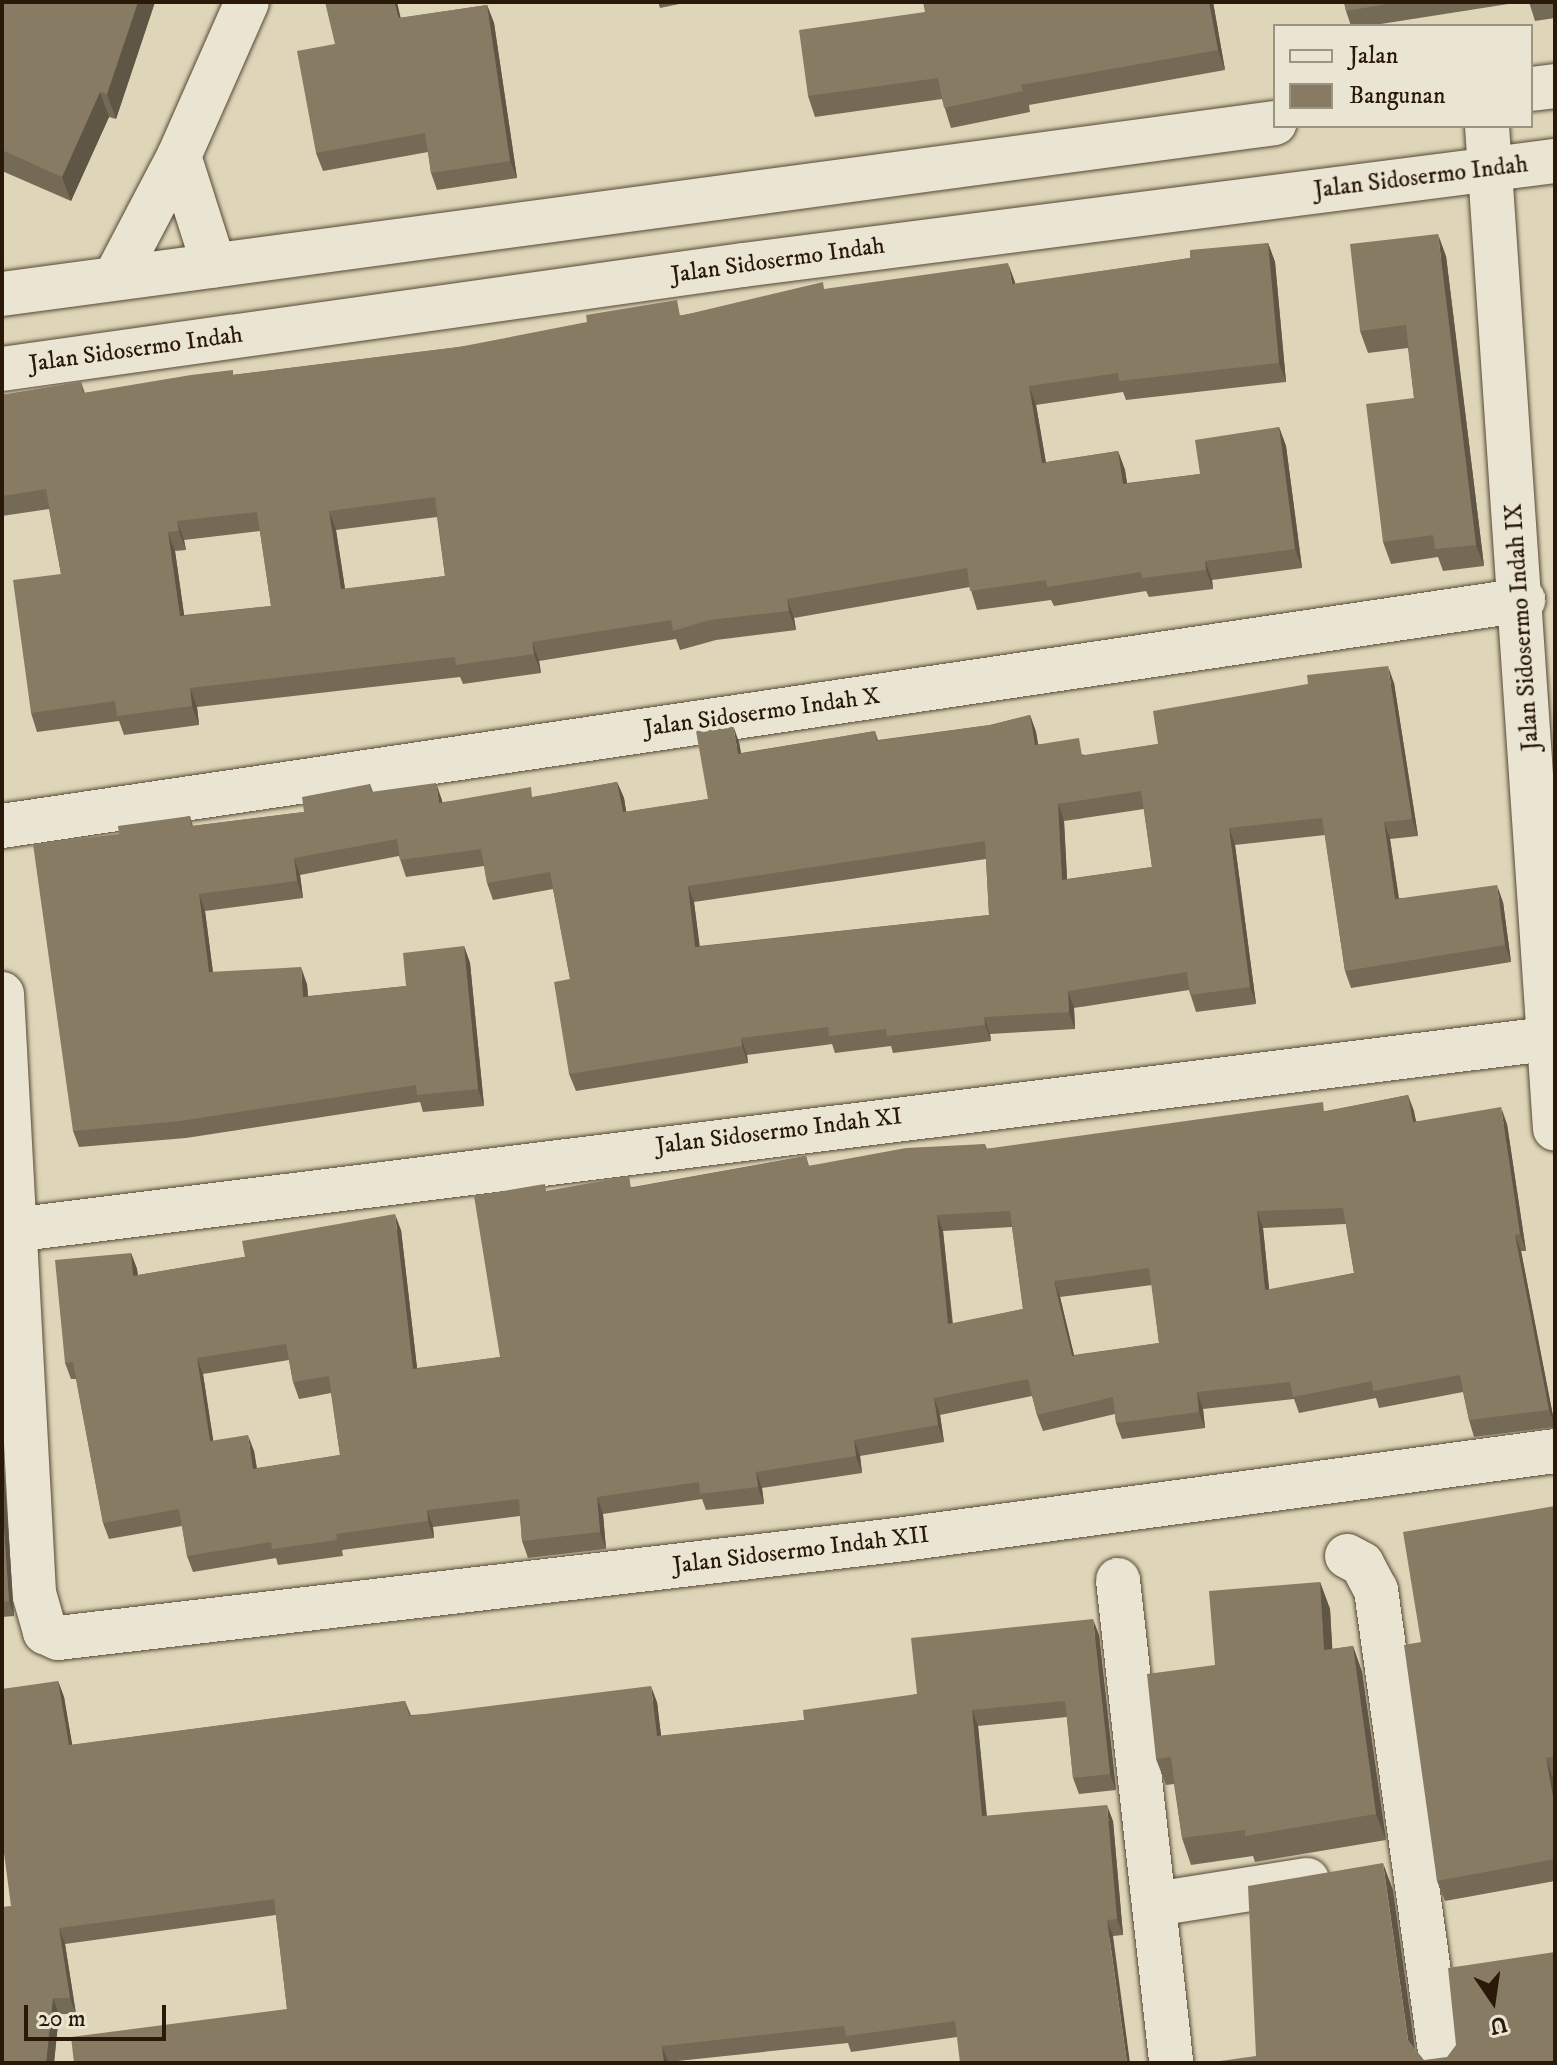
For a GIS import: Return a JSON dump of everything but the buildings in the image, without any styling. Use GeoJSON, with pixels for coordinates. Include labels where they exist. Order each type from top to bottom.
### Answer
{"type":"FeatureCollection","features":[{"type":"Feature","properties":{"kind":"street"},"geometry":{"type":"LineString","coordinates":[[115,278],[179,156],[247,2]]}},
{"type":"Feature","properties":{"kind":"street"},"geometry":{"type":"LineString","coordinates":[[1533,89],[1555,86]]}},
{"type":"Feature","properties":{"kind":"street"},"geometry":{"type":"LineString","coordinates":[[2,294],[1273,123]]}},
{"type":"Feature","properties":{"kind":"street","name":"Jalan Sidosermo Indah IX"},"geometry":{"type":"LineString","coordinates":[[1487,128],[1487,169],[1523,600],[1546,1039],[1555,1129]]}},
{"type":"Feature","properties":{"kind":"street"},"geometry":{"type":"LineString","coordinates":[[179,156],[214,266]]}},
{"type":"Feature","properties":{"kind":"street","name":"Jalan Sidosermo Indah"},"geometry":{"type":"LineString","coordinates":[[2,369],[743,265],[1555,161]]}},
{"type":"Feature","properties":{"kind":"street"},"geometry":{"type":"LineString","coordinates":[[732,196],[743,265]]}},
{"type":"Feature","properties":{"kind":"street","name":"Jalan Sidosermo Indah X"},"geometry":{"type":"LineString","coordinates":[[2,826],[1523,600]]}},
{"type":"Feature","properties":{"kind":"street"},"geometry":{"type":"LineString","coordinates":[[2,994],[13,1230]]}},
{"type":"Feature","properties":{"kind":"street","name":"Jalan Sidosermo Indah XI"},"geometry":{"type":"LineString","coordinates":[[13,1230],[1546,1039]]}},
{"type":"Feature","properties":{"kind":"street","name":"Jalan Sidosermo Indah XII"},"geometry":{"type":"LineString","coordinates":[[13,1230],[34,1593],[45,1632],[58,1638],[904,1539],[1549,1452]]}},
{"type":"Feature","properties":{"kind":"street"},"geometry":{"type":"LineString","coordinates":[[1347,1556],[1362,1564],[1376,1590],[1442,2063]]}},
{"type":"Feature","properties":{"kind":"street"},"geometry":{"type":"LineString","coordinates":[[1118,1580],[1171,2063]]}},
{"type":"Feature","properties":{"kind":"street"},"geometry":{"type":"LineString","coordinates":[[1155,1904],[1412,1861]]}}]}
